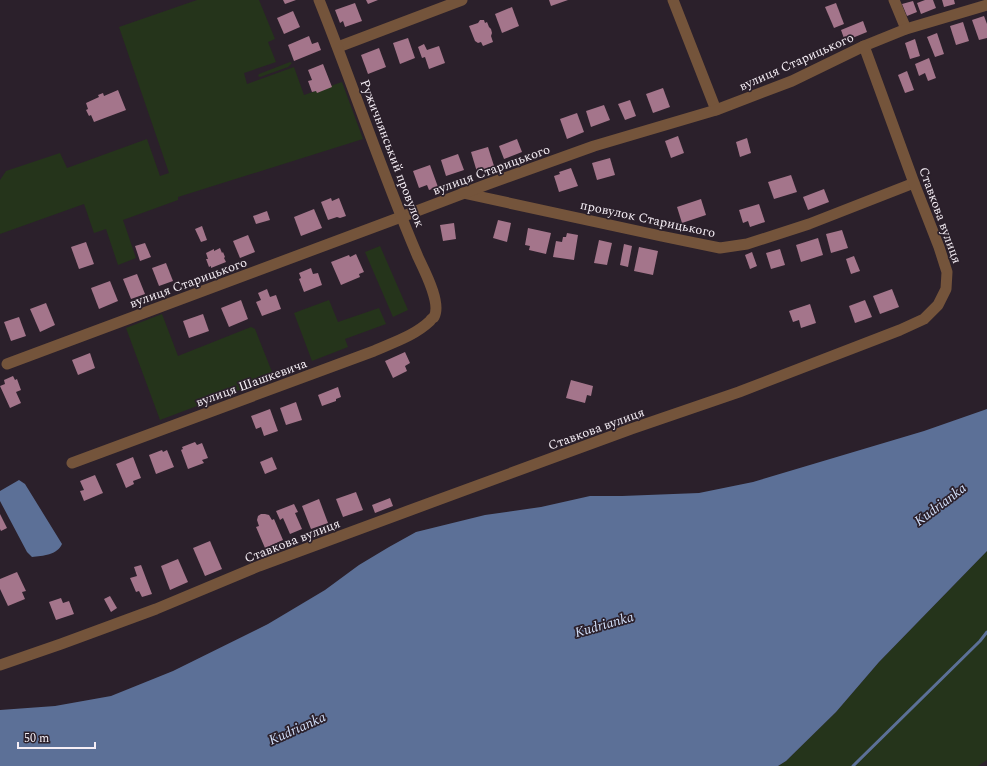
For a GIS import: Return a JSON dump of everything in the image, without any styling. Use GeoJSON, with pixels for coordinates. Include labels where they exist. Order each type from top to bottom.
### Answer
{"type":"FeatureCollection","features":[{"type":"Feature","properties":{"kind":"street","name":"Ружичнянський провулок"},"geometry":{"type":"LineString","coordinates":[[319,0],[401,217],[432,290],[436,305],[434,316]]}},
{"type":"Feature","properties":{"kind":"street"},"geometry":{"type":"LineString","coordinates":[[338,47],[462,0]]}},
{"type":"Feature","properties":{"kind":"street"},"geometry":{"type":"LineString","coordinates":[[673,0],[716,110]]}},
{"type":"Feature","properties":{"kind":"street"},"geometry":{"type":"LineString","coordinates":[[894,0],[906,29]]}},
{"type":"Feature","properties":{"kind":"street","name":"вулиця Старицького"},"geometry":{"type":"LineString","coordinates":[[7,364],[463,193],[594,146],[716,110],[792,81],[864,46],[906,29],[987,5]]}},
{"type":"Feature","properties":{"kind":"street","name":"Ставкова вулиця"},"geometry":{"type":"LineString","coordinates":[[0,665],[156,609],[259,566],[416,508],[739,392],[893,333],[924,319],[938,305],[946,289],[947,272],[864,46]]}},
{"type":"Feature","properties":{"kind":"street","name":"провулок Старицького"},"geometry":{"type":"LineString","coordinates":[[463,193],[653,235],[720,248],[747,244],[809,224],[914,183]]}},
{"type":"Feature","properties":{"kind":"street"},"geometry":{"type":"LineString","coordinates":[[488,184],[486,189],[491,199]]}},
{"type":"Feature","properties":{"kind":"street","name":"вулиця Шашкевича"},"geometry":{"type":"LineString","coordinates":[[72,463],[374,351],[422,328],[434,316]]}},
{"type":"Feature","properties":{"kind":"green space"},"geometry":{"type":"Polygon","coordinates":[[[197,0],[259,0],[275,39],[268,42],[276,62],[244,73],[247,84],[294,67],[304,95],[342,82],[363,139],[178,197],[178,200],[123,220],[136,258],[118,265],[106,229],[94,233],[84,204],[0,234],[0,180],[6,171],[60,153],[67,168],[147,139],[160,176],[169,173],[119,27],[197,0]]]}},
{"type":"Feature","properties":{"kind":"green space"},"geometry":{"type":"Polygon","coordinates":[[[290,62],[292,63],[288,67],[260,77],[258,76],[259,74],[290,62]]]}},
{"type":"Feature","properties":{"kind":"green space"},"geometry":{"type":"Polygon","coordinates":[[[380,246],[408,310],[393,317],[365,252],[380,246]]]}},
{"type":"Feature","properties":{"kind":"green space"},"geometry":{"type":"Polygon","coordinates":[[[329,300],[338,322],[379,308],[386,324],[345,339],[348,347],[312,361],[294,313],[329,300]]]}},
{"type":"Feature","properties":{"kind":"green space"},"geometry":{"type":"Polygon","coordinates":[[[162,314],[178,356],[251,327],[255,329],[274,377],[160,420],[126,328],[162,314]]]}},
{"type":"Feature","properties":{"kind":"green space"},"geometry":{"type":"Polygon","coordinates":[[[987,551],[987,760],[978,766],[778,766],[786,761],[836,712],[879,662],[987,551]]]}},
{"type":"Feature","properties":{"kind":"water","name":"Kudrianka"},"geometry":{"type":"Polygon","coordinates":[[[987,409],[987,551],[879,662],[836,712],[786,761],[778,766],[0,766],[0,710],[55,706],[111,696],[173,671],[268,624],[325,590],[359,565],[416,532],[485,515],[541,507],[590,496],[699,493],[753,482],[924,431],[987,409]]]}},
{"type":"Feature","properties":{"kind":"water"},"geometry":{"type":"Polygon","coordinates":[[[19,480],[25,484],[62,544],[57,551],[53,553],[32,557],[27,552],[0,501],[0,491],[19,480]]]}},
{"type":"Feature","properties":{"kind":"building"},"geometry":{"type":"Polygon","coordinates":[[[283,0],[296,0],[285,4],[283,0]]]}},
{"type":"Feature","properties":{"kind":"building"},"geometry":{"type":"Polygon","coordinates":[[[366,0],[378,0],[368,4],[366,0]]]}},
{"type":"Feature","properties":{"kind":"building"},"geometry":{"type":"Polygon","coordinates":[[[549,0],[568,0],[551,6],[549,0]]]}},
{"type":"Feature","properties":{"kind":"building"},"geometry":{"type":"Polygon","coordinates":[[[925,0],[933,0],[936,8],[921,14],[917,3],[925,0]]]}},
{"type":"Feature","properties":{"kind":"building"},"geometry":{"type":"Polygon","coordinates":[[[942,0],[954,0],[955,4],[944,7],[942,0]]]}},
{"type":"Feature","properties":{"kind":"building"},"geometry":{"type":"Polygon","coordinates":[[[913,1],[917,12],[907,16],[902,4],[913,1]]]}},
{"type":"Feature","properties":{"kind":"building"},"geometry":{"type":"Polygon","coordinates":[[[355,3],[362,21],[345,27],[343,21],[340,23],[335,10],[355,3]]]}},
{"type":"Feature","properties":{"kind":"building"},"geometry":{"type":"Polygon","coordinates":[[[836,3],[844,24],[834,28],[825,7],[836,3]]]}},
{"type":"Feature","properties":{"kind":"building"},"geometry":{"type":"Polygon","coordinates":[[[512,7],[519,26],[502,33],[495,14],[512,7]]]}},
{"type":"Feature","properties":{"kind":"building"},"geometry":{"type":"Polygon","coordinates":[[[293,11],[300,27],[284,34],[277,18],[293,11]]]}},
{"type":"Feature","properties":{"kind":"building"},"geometry":{"type":"Polygon","coordinates":[[[984,16],[987,24],[987,38],[979,40],[972,20],[984,16]]]}},
{"type":"Feature","properties":{"kind":"building"},"geometry":{"type":"Polygon","coordinates":[[[480,20],[484,20],[485,23],[487,22],[492,33],[491,36],[493,42],[483,46],[481,42],[478,43],[475,41],[469,26],[478,23],[480,20]]]}},
{"type":"Feature","properties":{"kind":"building"},"geometry":{"type":"Polygon","coordinates":[[[863,21],[867,32],[845,41],[841,30],[863,21]]]}},
{"type":"Feature","properties":{"kind":"building"},"geometry":{"type":"Polygon","coordinates":[[[963,22],[969,41],[956,45],[950,26],[963,22]]]}},
{"type":"Feature","properties":{"kind":"building"},"geometry":{"type":"Polygon","coordinates":[[[937,33],[944,54],[935,57],[927,37],[937,33]]]}},
{"type":"Feature","properties":{"kind":"building"},"geometry":{"type":"Polygon","coordinates":[[[309,36],[312,44],[318,42],[321,50],[294,61],[288,45],[309,36]]]}},
{"type":"Feature","properties":{"kind":"building"},"geometry":{"type":"Polygon","coordinates":[[[408,38],[415,58],[400,64],[393,43],[408,38]]]}},
{"type":"Feature","properties":{"kind":"building"},"geometry":{"type":"Polygon","coordinates":[[[915,39],[920,56],[910,59],[905,43],[915,39]]]}},
{"type":"Feature","properties":{"kind":"building"},"geometry":{"type":"Polygon","coordinates":[[[424,44],[427,50],[439,46],[445,63],[429,69],[425,57],[422,58],[418,47],[424,44]]]}},
{"type":"Feature","properties":{"kind":"building"},"geometry":{"type":"Polygon","coordinates":[[[379,48],[386,67],[368,74],[361,55],[379,48]]]}},
{"type":"Feature","properties":{"kind":"building"},"geometry":{"type":"Polygon","coordinates":[[[929,58],[936,78],[928,81],[925,73],[919,76],[915,64],[929,58]]]}},
{"type":"Feature","properties":{"kind":"building"},"geometry":{"type":"Polygon","coordinates":[[[323,64],[332,87],[317,93],[316,91],[312,92],[308,81],[312,80],[308,70],[323,64]]]}},
{"type":"Feature","properties":{"kind":"building"},"geometry":{"type":"Polygon","coordinates":[[[907,71],[914,90],[905,93],[898,75],[907,71]]]}},
{"type":"Feature","properties":{"kind":"building"},"geometry":{"type":"Polygon","coordinates":[[[663,88],[670,107],[653,113],[646,94],[663,88]]]}},
{"type":"Feature","properties":{"kind":"building"},"geometry":{"type":"Polygon","coordinates":[[[118,90],[126,110],[94,122],[91,115],[89,116],[86,110],[88,109],[86,103],[99,97],[98,95],[103,93],[104,96],[118,90]]]}},
{"type":"Feature","properties":{"kind":"building"},"geometry":{"type":"Polygon","coordinates":[[[630,100],[636,116],[625,120],[618,104],[630,100]]]}},
{"type":"Feature","properties":{"kind":"building"},"geometry":{"type":"Polygon","coordinates":[[[604,105],[610,120],[591,127],[586,111],[604,105]]]}},
{"type":"Feature","properties":{"kind":"building"},"geometry":{"type":"Polygon","coordinates":[[[577,113],[584,132],[567,139],[560,119],[577,113]]]}},
{"type":"Feature","properties":{"kind":"building"},"geometry":{"type":"Polygon","coordinates":[[[678,136],[684,153],[671,158],[665,141],[678,136]]]}},
{"type":"Feature","properties":{"kind":"building"},"geometry":{"type":"Polygon","coordinates":[[[747,138],[751,153],[740,157],[736,142],[747,138]]]}},
{"type":"Feature","properties":{"kind":"building"},"geometry":{"type":"Polygon","coordinates":[[[517,139],[522,152],[504,159],[499,146],[517,139]]]}},
{"type":"Feature","properties":{"kind":"building"},"geometry":{"type":"Polygon","coordinates":[[[488,147],[494,166],[477,172],[471,152],[488,147]]]}},
{"type":"Feature","properties":{"kind":"building"},"geometry":{"type":"Polygon","coordinates":[[[458,154],[464,170],[446,176],[441,160],[458,154]]]}},
{"type":"Feature","properties":{"kind":"building"},"geometry":{"type":"Polygon","coordinates":[[[610,158],[615,175],[597,180],[592,163],[610,158]]]}},
{"type":"Feature","properties":{"kind":"building"},"geometry":{"type":"Polygon","coordinates":[[[430,165],[438,187],[429,190],[427,185],[419,188],[413,171],[430,165]]]}},
{"type":"Feature","properties":{"kind":"building"},"geometry":{"type":"Polygon","coordinates":[[[571,168],[578,186],[559,192],[554,176],[560,174],[559,172],[571,168]]]}},
{"type":"Feature","properties":{"kind":"building"},"geometry":{"type":"Polygon","coordinates":[[[791,175],[797,192],[774,199],[768,182],[791,175]]]}},
{"type":"Feature","properties":{"kind":"building"},"geometry":{"type":"Polygon","coordinates":[[[824,189],[829,202],[808,210],[803,197],[824,189]]]}},
{"type":"Feature","properties":{"kind":"building"},"geometry":{"type":"Polygon","coordinates":[[[331,198],[332,201],[339,198],[346,216],[328,220],[321,202],[331,198]]]}},
{"type":"Feature","properties":{"kind":"building"},"geometry":{"type":"Polygon","coordinates":[[[701,199],[706,215],[682,223],[677,207],[701,199]]]}},
{"type":"Feature","properties":{"kind":"building"},"geometry":{"type":"Polygon","coordinates":[[[759,204],[765,222],[750,227],[748,221],[743,223],[739,210],[759,204]]]}},
{"type":"Feature","properties":{"kind":"building"},"geometry":{"type":"Polygon","coordinates":[[[314,209],[322,228],[301,236],[294,217],[314,209]]]}},
{"type":"Feature","properties":{"kind":"building"},"geometry":{"type":"Polygon","coordinates":[[[267,211],[270,220],[256,224],[253,216],[267,211]]]}},
{"type":"Feature","properties":{"kind":"building"},"geometry":{"type":"Polygon","coordinates":[[[498,220],[511,223],[507,242],[493,238],[498,220]]]}},
{"type":"Feature","properties":{"kind":"building"},"geometry":{"type":"Polygon","coordinates":[[[454,223],[456,239],[443,241],[440,225],[454,223]]]}},
{"type":"Feature","properties":{"kind":"building"},"geometry":{"type":"Polygon","coordinates":[[[202,226],[207,240],[201,242],[195,229],[202,226]]]}},
{"type":"Feature","properties":{"kind":"building"},"geometry":{"type":"Polygon","coordinates":[[[528,228],[551,233],[546,254],[529,250],[530,246],[525,245],[528,228]]]}},
{"type":"Feature","properties":{"kind":"building"},"geometry":{"type":"Polygon","coordinates":[[[842,230],[848,248],[831,253],[826,234],[842,230]]]}},
{"type":"Feature","properties":{"kind":"building"},"geometry":{"type":"Polygon","coordinates":[[[567,233],[578,235],[574,260],[553,257],[556,241],[562,242],[563,237],[566,237],[567,233]]]}},
{"type":"Feature","properties":{"kind":"building"},"geometry":{"type":"Polygon","coordinates":[[[248,235],[255,252],[240,258],[233,241],[248,235]]]}},
{"type":"Feature","properties":{"kind":"building"},"geometry":{"type":"Polygon","coordinates":[[[818,238],[823,255],[801,262],[796,245],[818,238]]]}},
{"type":"Feature","properties":{"kind":"building"},"geometry":{"type":"Polygon","coordinates":[[[599,240],[612,243],[607,265],[594,263],[599,240]]]}},
{"type":"Feature","properties":{"kind":"building"},"geometry":{"type":"Polygon","coordinates":[[[86,242],[94,264],[79,269],[71,247],[86,242]]]}},
{"type":"Feature","properties":{"kind":"building"},"geometry":{"type":"Polygon","coordinates":[[[145,243],[151,257],[140,261],[135,246],[145,243]]]}},
{"type":"Feature","properties":{"kind":"building"},"geometry":{"type":"Polygon","coordinates":[[[624,244],[632,246],[628,267],[620,265],[624,244]]]}},
{"type":"Feature","properties":{"kind":"building"},"geometry":{"type":"Polygon","coordinates":[[[639,247],[658,251],[653,275],[634,271],[639,247]]]}},
{"type":"Feature","properties":{"kind":"building"},"geometry":{"type":"Polygon","coordinates":[[[220,248],[226,262],[211,268],[211,266],[209,267],[206,259],[208,259],[206,253],[220,248]]]}},
{"type":"Feature","properties":{"kind":"building"},"geometry":{"type":"Polygon","coordinates":[[[780,249],[785,265],[771,269],[766,253],[780,249]]]}},
{"type":"Feature","properties":{"kind":"building"},"geometry":{"type":"Polygon","coordinates":[[[752,252],[757,266],[750,269],[745,255],[752,252]]]}},
{"type":"Feature","properties":{"kind":"building"},"geometry":{"type":"Polygon","coordinates":[[[356,254],[364,272],[359,274],[360,277],[341,285],[331,262],[356,254]]]}},
{"type":"Feature","properties":{"kind":"building"},"geometry":{"type":"Polygon","coordinates":[[[854,256],[860,271],[851,274],[846,259],[854,256]]]}},
{"type":"Feature","properties":{"kind":"building"},"geometry":{"type":"Polygon","coordinates":[[[166,263],[173,281],[159,286],[152,268],[166,263]]]}},
{"type":"Feature","properties":{"kind":"building"},"geometry":{"type":"Polygon","coordinates":[[[311,268],[313,274],[318,273],[322,285],[304,292],[299,279],[301,278],[299,273],[311,268]]]}},
{"type":"Feature","properties":{"kind":"building"},"geometry":{"type":"Polygon","coordinates":[[[137,274],[145,294],[131,299],[123,279],[137,274]]]}},
{"type":"Feature","properties":{"kind":"building"},"geometry":{"type":"Polygon","coordinates":[[[110,281],[118,301],[99,309],[91,288],[110,281]]]}},
{"type":"Feature","properties":{"kind":"building"},"geometry":{"type":"Polygon","coordinates":[[[267,289],[270,297],[276,295],[281,309],[262,316],[256,302],[261,300],[258,293],[267,289]]]}},
{"type":"Feature","properties":{"kind":"building"},"geometry":{"type":"Polygon","coordinates":[[[892,289],[899,307],[880,314],[873,296],[892,289]]]}},
{"type":"Feature","properties":{"kind":"building"},"geometry":{"type":"Polygon","coordinates":[[[241,300],[248,319],[229,327],[221,308],[241,300]]]}},
{"type":"Feature","properties":{"kind":"building"},"geometry":{"type":"Polygon","coordinates":[[[865,300],[872,317],[855,323],[849,306],[865,300]]]}},
{"type":"Feature","properties":{"kind":"building"},"geometry":{"type":"Polygon","coordinates":[[[46,303],[55,325],[40,332],[30,309],[46,303]]]}},
{"type":"Feature","properties":{"kind":"building"},"geometry":{"type":"Polygon","coordinates":[[[810,304],[816,323],[801,328],[799,320],[793,322],[789,311],[810,304]]]}},
{"type":"Feature","properties":{"kind":"building"},"geometry":{"type":"Polygon","coordinates":[[[203,314],[209,331],[189,338],[183,321],[203,314]]]}},
{"type":"Feature","properties":{"kind":"building"},"geometry":{"type":"Polygon","coordinates":[[[19,317],[26,336],[11,341],[4,322],[19,317]]]}},
{"type":"Feature","properties":{"kind":"building"},"geometry":{"type":"Polygon","coordinates":[[[405,352],[410,363],[405,366],[407,371],[393,378],[385,361],[405,352]]]}},
{"type":"Feature","properties":{"kind":"building"},"geometry":{"type":"Polygon","coordinates":[[[90,353],[95,368],[78,375],[72,360],[90,353]]]}},
{"type":"Feature","properties":{"kind":"building"},"geometry":{"type":"Polygon","coordinates":[[[13,376],[15,380],[17,379],[21,390],[16,392],[21,403],[10,408],[0,386],[5,384],[4,380],[13,376]]]}},
{"type":"Feature","properties":{"kind":"building"},"geometry":{"type":"Polygon","coordinates":[[[571,380],[593,386],[591,396],[587,395],[585,403],[566,398],[571,380]]]}},
{"type":"Feature","properties":{"kind":"building"},"geometry":{"type":"Polygon","coordinates":[[[338,387],[341,397],[336,399],[336,401],[322,406],[318,395],[338,387]]]}},
{"type":"Feature","properties":{"kind":"building"},"geometry":{"type":"Polygon","coordinates":[[[296,402],[302,420],[286,425],[280,408],[296,402]]]}},
{"type":"Feature","properties":{"kind":"building"},"geometry":{"type":"Polygon","coordinates":[[[270,409],[278,431],[264,436],[261,427],[256,429],[251,416],[270,409]]]}},
{"type":"Feature","properties":{"kind":"building"},"geometry":{"type":"Polygon","coordinates":[[[195,442],[197,445],[202,443],[208,458],[202,460],[204,463],[188,469],[181,450],[183,449],[182,447],[195,442]]]}},
{"type":"Feature","properties":{"kind":"building"},"geometry":{"type":"Polygon","coordinates":[[[162,450],[163,452],[167,450],[174,467],[156,474],[149,455],[162,450]]]}},
{"type":"Feature","properties":{"kind":"building"},"geometry":{"type":"Polygon","coordinates":[[[133,457],[141,478],[133,481],[134,484],[126,488],[116,464],[133,457]]]}},
{"type":"Feature","properties":{"kind":"building"},"geometry":{"type":"Polygon","coordinates":[[[272,457],[277,469],[265,474],[260,462],[272,457]]]}},
{"type":"Feature","properties":{"kind":"building"},"geometry":{"type":"Polygon","coordinates":[[[95,475],[103,493],[84,501],[80,491],[84,490],[80,481],[95,475]]]}},
{"type":"Feature","properties":{"kind":"building"},"geometry":{"type":"Polygon","coordinates":[[[356,492],[363,510],[343,517],[336,499],[356,492]]]}},
{"type":"Feature","properties":{"kind":"building"},"geometry":{"type":"Polygon","coordinates":[[[390,498],[393,506],[375,513],[372,505],[390,498]]]}},
{"type":"Feature","properties":{"kind":"building"},"geometry":{"type":"Polygon","coordinates":[[[319,499],[328,523],[311,529],[302,506],[319,499]]]}},
{"type":"Feature","properties":{"kind":"building"},"geometry":{"type":"Polygon","coordinates":[[[294,504],[298,512],[295,513],[302,529],[290,534],[283,518],[280,520],[276,511],[294,504]]]}},
{"type":"Feature","properties":{"kind":"building"},"geometry":{"type":"Polygon","coordinates":[[[0,514],[7,528],[1,531],[0,529],[0,514]]]}},
{"type":"Feature","properties":{"kind":"building"},"geometry":{"type":"Polygon","coordinates":[[[261,514],[269,515],[272,520],[274,519],[283,540],[265,548],[256,527],[259,526],[257,520],[258,516],[261,514]]]}},
{"type":"Feature","properties":{"kind":"building"},"geometry":{"type":"Polygon","coordinates":[[[210,541],[222,569],[205,576],[193,548],[210,541]]]}},
{"type":"Feature","properties":{"kind":"building"},"geometry":{"type":"Polygon","coordinates":[[[178,559],[188,582],[170,590],[161,566],[178,559]]]}},
{"type":"Feature","properties":{"kind":"building"},"geometry":{"type":"Polygon","coordinates":[[[141,565],[152,594],[142,597],[139,591],[136,592],[130,578],[137,576],[134,567],[141,565]]]}},
{"type":"Feature","properties":{"kind":"building"},"geometry":{"type":"Polygon","coordinates":[[[17,572],[26,591],[22,592],[25,599],[8,606],[0,589],[0,579],[17,572]]]}},
{"type":"Feature","properties":{"kind":"building"},"geometry":{"type":"Polygon","coordinates":[[[110,596],[117,608],[111,612],[104,599],[110,596]]]}},
{"type":"Feature","properties":{"kind":"building"},"geometry":{"type":"Polygon","coordinates":[[[61,598],[63,603],[69,601],[74,614],[56,620],[49,602],[61,598]]]}},
{"type":"Feature","properties":{"kind":"waterway"},"geometry":{"type":"LineString","coordinates":[[853,766],[980,641],[987,632]]}}]}
